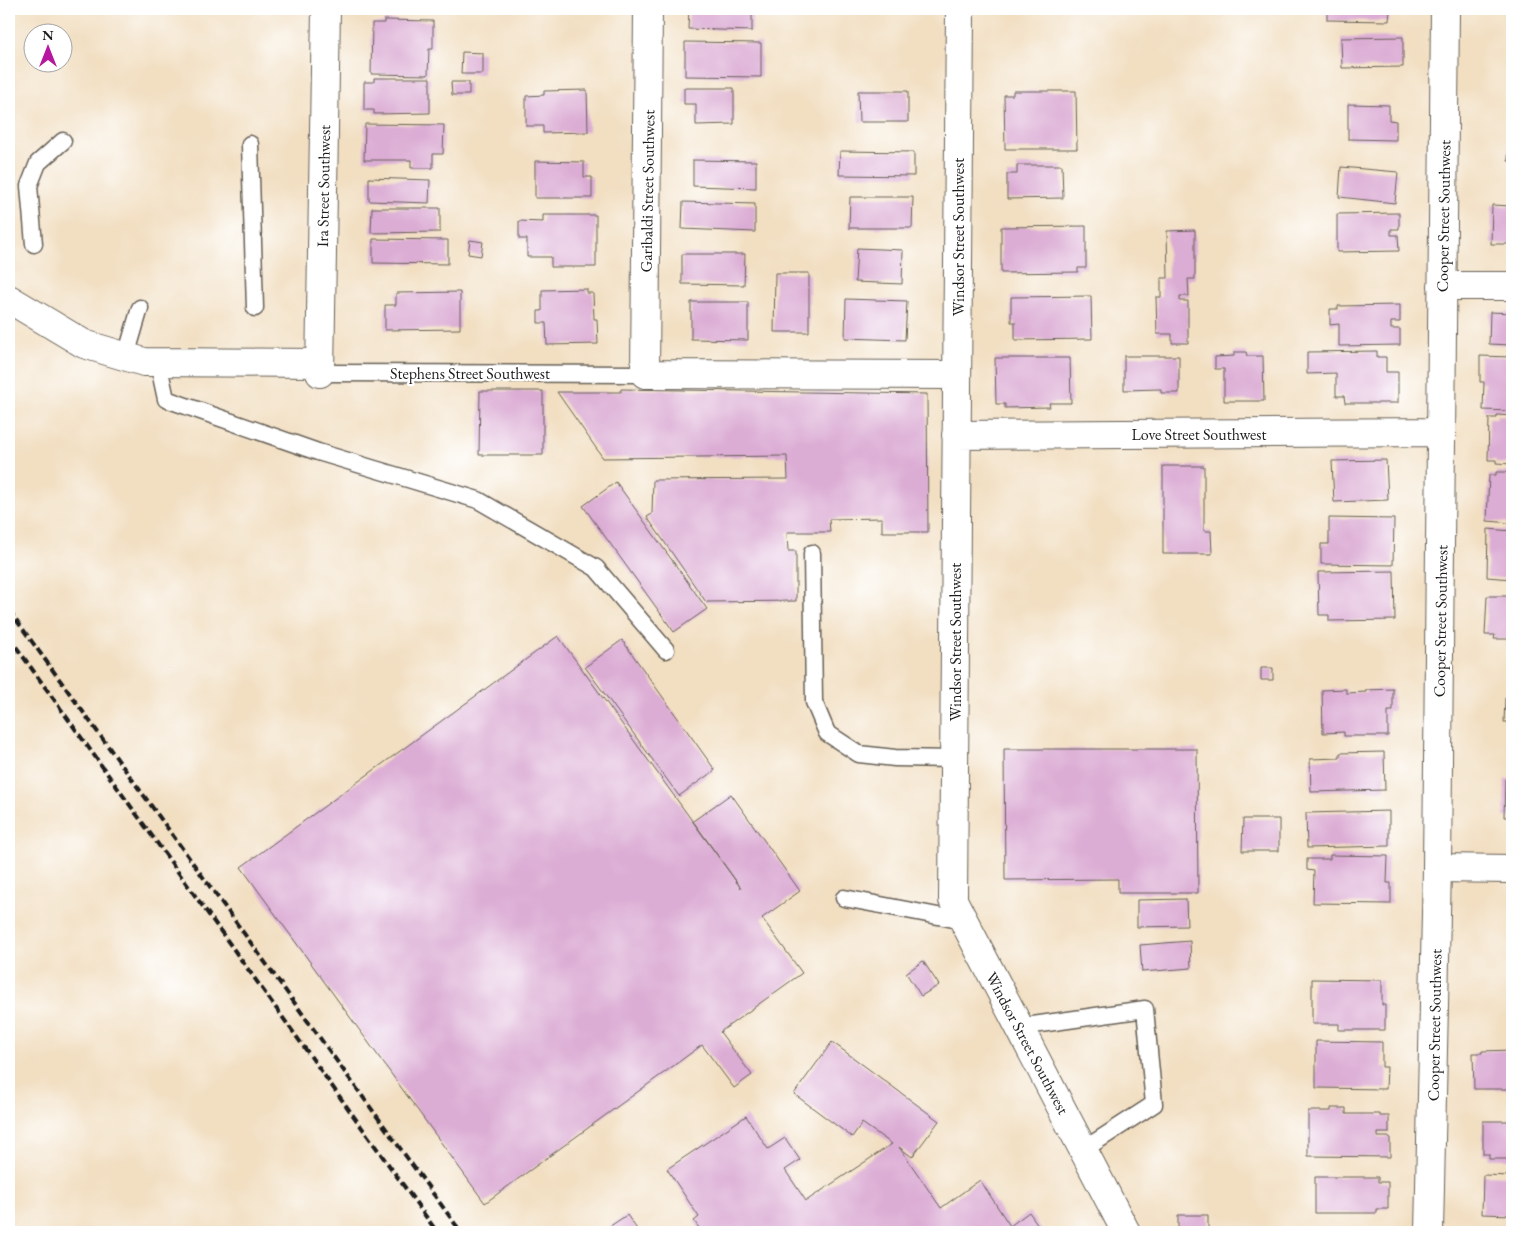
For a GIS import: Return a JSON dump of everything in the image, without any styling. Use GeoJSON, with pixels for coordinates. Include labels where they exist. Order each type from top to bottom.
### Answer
{"type":"FeatureCollection","features":[{"type":"Feature","properties":{"kind":"street","name":"Ira Street Southwest"},"geometry":{"type":"LineString","coordinates":[[320,368],[326,9]]}},
{"type":"Feature","properties":{"kind":"street","name":"Garibaldi Street Southwest"},"geometry":{"type":"LineString","coordinates":[[645,374],[648,9]]}},
{"type":"Feature","properties":{"kind":"street","name":"Windsor Street Southwest"},"geometry":{"type":"LineString","coordinates":[[960,9],[953,900],[1126,1232]]}},
{"type":"Feature","properties":{"kind":"street","name":"Cooper Street Southwest"},"geometry":{"type":"LineString","coordinates":[[1429,1232],[1437,868],[1445,9]]}},
{"type":"Feature","properties":{"kind":"street"},"geometry":{"type":"LineString","coordinates":[[1442,286],[1512,286]]}},
{"type":"Feature","properties":{"kind":"street","name":"Stephens Street Southwest"},"geometry":{"type":"LineString","coordinates":[[9,299],[84,344],[144,362],[320,368]]}},
{"type":"Feature","properties":{"kind":"street","name":"Stephens Street Southwest"},"geometry":{"type":"LineString","coordinates":[[645,374],[957,374]]}},
{"type":"Feature","properties":{"kind":"street","name":"Love Street Southwest"},"geometry":{"type":"LineString","coordinates":[[956,435],[1441,432]]}},
{"type":"Feature","properties":{"kind":"street"},"geometry":{"type":"LineString","coordinates":[[1437,868],[1512,869]]}},
{"type":"Feature","properties":{"kind":"lane"},"geometry":{"type":"LineString","coordinates":[[34,244],[29,186],[38,163],[63,141]]}},
{"type":"Feature","properties":{"kind":"lane"},"geometry":{"type":"LineString","coordinates":[[250,144],[255,308]]}},
{"type":"Feature","properties":{"kind":"lane"},"geometry":{"type":"LineString","coordinates":[[126,356],[140,308]]}},
{"type":"Feature","properties":{"kind":"lane"},"geometry":{"type":"LineString","coordinates":[[158,362],[166,399],[318,452],[478,500],[596,568],[666,650]]}},
{"type":"Feature","properties":{"kind":"lane","name":"Stephens Street Southwest"},"geometry":{"type":"LineString","coordinates":[[320,368],[645,374]]}},
{"type":"Feature","properties":{"kind":"lane"},"geometry":{"type":"LineString","coordinates":[[812,553],[814,702],[827,733],[859,754],[895,758],[954,759]]}},
{"type":"Feature","properties":{"kind":"lane"},"geometry":{"type":"LineString","coordinates":[[844,898],[964,921]]}},
{"type":"Feature","properties":{"kind":"lane"},"geometry":{"type":"LineString","coordinates":[[1019,1027],[1145,1010],[1154,1104],[1083,1150]]}},
{"type":"Feature","properties":{"kind":"building"},"geometry":{"type":"Polygon","coordinates":[[[689,9],[752,9],[752,31],[688,29],[689,9]]]}},
{"type":"Feature","properties":{"kind":"building"},"geometry":{"type":"Polygon","coordinates":[[[866,9],[915,9],[914,13],[866,11],[866,9]]]}},
{"type":"Feature","properties":{"kind":"building"},"geometry":{"type":"Polygon","coordinates":[[[1327,9],[1390,9],[1389,21],[1327,20],[1327,9]]]}},
{"type":"Feature","properties":{"kind":"building"},"geometry":{"type":"Polygon","coordinates":[[[384,20],[433,21],[433,49],[429,49],[428,75],[371,74],[372,23],[384,23],[384,20]]]}},
{"type":"Feature","properties":{"kind":"building"},"geometry":{"type":"Polygon","coordinates":[[[1403,37],[1403,67],[1342,68],[1341,38],[1403,37]]]}},
{"type":"Feature","properties":{"kind":"building"},"geometry":{"type":"Polygon","coordinates":[[[685,42],[761,43],[761,77],[685,76],[685,42]]]}},
{"type":"Feature","properties":{"kind":"building"},"geometry":{"type":"Polygon","coordinates":[[[462,52],[483,53],[483,74],[461,74],[462,52]]]}},
{"type":"Feature","properties":{"kind":"building"},"geometry":{"type":"Polygon","coordinates":[[[374,78],[430,78],[430,113],[374,114],[374,110],[364,110],[364,82],[374,82],[374,78]]]}},
{"type":"Feature","properties":{"kind":"building"},"geometry":{"type":"Polygon","coordinates":[[[451,82],[469,82],[469,95],[452,95],[451,82]]]}},
{"type":"Feature","properties":{"kind":"building"},"geometry":{"type":"Polygon","coordinates":[[[684,88],[734,88],[734,124],[696,125],[696,104],[684,104],[684,88]]]}},
{"type":"Feature","properties":{"kind":"building"},"geometry":{"type":"Polygon","coordinates":[[[587,90],[588,132],[543,133],[543,126],[526,126],[526,96],[544,95],[544,91],[587,90]]]}},
{"type":"Feature","properties":{"kind":"building"},"geometry":{"type":"Polygon","coordinates":[[[858,91],[908,91],[908,122],[859,122],[858,91]]]}},
{"type":"Feature","properties":{"kind":"building"},"geometry":{"type":"Polygon","coordinates":[[[1013,91],[1076,91],[1077,149],[1005,149],[1004,95],[1013,95],[1013,91]]]}},
{"type":"Feature","properties":{"kind":"building"},"geometry":{"type":"Polygon","coordinates":[[[1348,104],[1389,105],[1389,120],[1396,121],[1396,140],[1348,139],[1348,104]]]}},
{"type":"Feature","properties":{"kind":"building"},"geometry":{"type":"Polygon","coordinates":[[[1510,122],[1512,122],[1512,161],[1508,161],[1510,122]]]}},
{"type":"Feature","properties":{"kind":"building"},"geometry":{"type":"Polygon","coordinates":[[[365,124],[444,125],[443,154],[433,154],[433,168],[411,168],[411,160],[364,160],[365,124]]]}},
{"type":"Feature","properties":{"kind":"building"},"geometry":{"type":"Polygon","coordinates":[[[840,151],[914,152],[914,176],[839,175],[840,151]]]}},
{"type":"Feature","properties":{"kind":"building"},"geometry":{"type":"Polygon","coordinates":[[[693,160],[756,161],[756,188],[693,186],[693,160]]]}},
{"type":"Feature","properties":{"kind":"building"},"geometry":{"type":"Polygon","coordinates":[[[535,161],[584,162],[584,177],[592,177],[592,198],[535,198],[535,161]]]}},
{"type":"Feature","properties":{"kind":"building"},"geometry":{"type":"Polygon","coordinates":[[[1017,165],[1062,165],[1063,198],[1007,199],[1007,174],[1017,174],[1017,165]]]}},
{"type":"Feature","properties":{"kind":"building"},"geometry":{"type":"Polygon","coordinates":[[[1341,167],[1398,172],[1395,203],[1339,197],[1341,167]]]}},
{"type":"Feature","properties":{"kind":"building"},"geometry":{"type":"Polygon","coordinates":[[[369,178],[430,180],[429,203],[369,201],[369,178]]]}},
{"type":"Feature","properties":{"kind":"building"},"geometry":{"type":"Polygon","coordinates":[[[850,197],[913,197],[912,228],[849,228],[850,197]]]}},
{"type":"Feature","properties":{"kind":"building"},"geometry":{"type":"Polygon","coordinates":[[[683,202],[755,204],[755,232],[682,229],[683,202]]]}},
{"type":"Feature","properties":{"kind":"building"},"geometry":{"type":"Polygon","coordinates":[[[1492,205],[1512,206],[1512,244],[1491,244],[1492,205]]]}},
{"type":"Feature","properties":{"kind":"building"},"geometry":{"type":"Polygon","coordinates":[[[372,208],[440,208],[440,232],[371,233],[372,208]]]}},
{"type":"Feature","properties":{"kind":"building"},"geometry":{"type":"Polygon","coordinates":[[[1399,213],[1399,229],[1391,229],[1391,235],[1398,235],[1399,251],[1337,252],[1337,214],[1399,213]]]}},
{"type":"Feature","properties":{"kind":"building"},"geometry":{"type":"Polygon","coordinates":[[[543,215],[596,215],[596,267],[551,267],[551,257],[527,257],[527,239],[519,239],[519,221],[543,222],[543,215]]]}},
{"type":"Feature","properties":{"kind":"building"},"geometry":{"type":"Polygon","coordinates":[[[1086,226],[1086,268],[1078,268],[1078,272],[1001,273],[1001,227],[1086,226]]]}},
{"type":"Feature","properties":{"kind":"building"},"geometry":{"type":"Polygon","coordinates":[[[1195,230],[1195,279],[1188,279],[1189,296],[1180,296],[1180,301],[1188,301],[1188,343],[1172,343],[1172,334],[1157,334],[1156,297],[1161,297],[1161,278],[1168,278],[1167,231],[1195,230]]]}},
{"type":"Feature","properties":{"kind":"building"},"geometry":{"type":"Polygon","coordinates":[[[373,239],[448,240],[448,264],[373,263],[373,239]]]}},
{"type":"Feature","properties":{"kind":"building"},"geometry":{"type":"Polygon","coordinates":[[[470,240],[483,242],[481,256],[468,254],[470,240]]]}},
{"type":"Feature","properties":{"kind":"building"},"geometry":{"type":"Polygon","coordinates":[[[857,248],[903,250],[902,284],[855,282],[857,248]]]}},
{"type":"Feature","properties":{"kind":"building"},"geometry":{"type":"Polygon","coordinates":[[[682,254],[745,254],[744,285],[682,284],[682,254]]]}},
{"type":"Feature","properties":{"kind":"building"},"geometry":{"type":"Polygon","coordinates":[[[775,273],[809,273],[809,332],[774,332],[775,273]]]}},
{"type":"Feature","properties":{"kind":"building"},"geometry":{"type":"Polygon","coordinates":[[[587,289],[587,293],[593,293],[594,319],[597,319],[598,344],[547,345],[546,323],[538,323],[538,311],[542,311],[542,290],[587,289]]]}},
{"type":"Feature","properties":{"kind":"building"},"geometry":{"type":"Polygon","coordinates":[[[460,292],[460,329],[385,330],[385,305],[396,305],[396,293],[460,292]]]}},
{"type":"Feature","properties":{"kind":"building"},"geometry":{"type":"Polygon","coordinates":[[[1091,296],[1092,339],[1015,340],[1015,322],[1011,322],[1011,297],[1091,296]]]}},
{"type":"Feature","properties":{"kind":"building"},"geometry":{"type":"Polygon","coordinates":[[[846,299],[907,301],[905,340],[845,338],[846,299]]]}},
{"type":"Feature","properties":{"kind":"building"},"geometry":{"type":"Polygon","coordinates":[[[691,302],[748,302],[748,340],[691,339],[691,302]]]}},
{"type":"Feature","properties":{"kind":"building"},"geometry":{"type":"Polygon","coordinates":[[[1400,305],[1400,322],[1391,322],[1391,329],[1400,329],[1400,345],[1339,346],[1339,324],[1330,325],[1330,309],[1338,309],[1338,306],[1400,305]]]}},
{"type":"Feature","properties":{"kind":"building"},"geometry":{"type":"Polygon","coordinates":[[[1490,312],[1512,313],[1512,345],[1489,344],[1490,312]]]}},
{"type":"Feature","properties":{"kind":"building"},"geometry":{"type":"Polygon","coordinates":[[[1377,351],[1377,357],[1386,357],[1386,372],[1398,372],[1398,403],[1345,403],[1344,396],[1336,396],[1336,373],[1307,374],[1307,352],[1377,351]]]}},
{"type":"Feature","properties":{"kind":"building"},"geometry":{"type":"Polygon","coordinates":[[[1234,352],[1246,352],[1247,356],[1263,356],[1264,401],[1224,401],[1224,369],[1215,369],[1215,357],[1234,356],[1234,352]]]}},
{"type":"Feature","properties":{"kind":"building"},"geometry":{"type":"Polygon","coordinates":[[[1124,356],[1179,356],[1179,393],[1161,393],[1161,389],[1124,390],[1124,356]]]}},
{"type":"Feature","properties":{"kind":"building"},"geometry":{"type":"Polygon","coordinates":[[[1480,356],[1512,357],[1512,411],[1483,410],[1484,382],[1480,382],[1480,356]]]}},
{"type":"Feature","properties":{"kind":"building"},"geometry":{"type":"Polygon","coordinates":[[[995,358],[1070,358],[1071,403],[1049,403],[1050,407],[1005,408],[1005,404],[996,404],[995,358]]]}},
{"type":"Feature","properties":{"kind":"building"},"geometry":{"type":"Polygon","coordinates":[[[621,389],[927,394],[928,532],[882,532],[882,518],[829,519],[830,532],[787,532],[788,551],[796,551],[796,601],[706,602],[647,517],[652,514],[653,480],[788,479],[787,456],[603,458],[557,392],[621,392],[621,389]]]}},
{"type":"Feature","properties":{"kind":"building"},"geometry":{"type":"Polygon","coordinates":[[[480,391],[543,391],[543,455],[479,455],[480,391]]]}},
{"type":"Feature","properties":{"kind":"building"},"geometry":{"type":"Polygon","coordinates":[[[1497,415],[1512,416],[1512,464],[1496,463],[1496,460],[1488,460],[1489,418],[1497,418],[1497,415]]]}},
{"type":"Feature","properties":{"kind":"building"},"geometry":{"type":"Polygon","coordinates":[[[1386,460],[1388,500],[1334,502],[1332,461],[1386,460]]]}},
{"type":"Feature","properties":{"kind":"building"},"geometry":{"type":"Polygon","coordinates":[[[1163,466],[1204,466],[1204,531],[1211,531],[1212,554],[1163,554],[1163,466]]]}},
{"type":"Feature","properties":{"kind":"building"},"geometry":{"type":"Polygon","coordinates":[[[1496,472],[1512,472],[1512,523],[1487,521],[1489,475],[1496,475],[1496,472]]]}},
{"type":"Feature","properties":{"kind":"building"},"geometry":{"type":"Polygon","coordinates":[[[616,482],[707,609],[674,632],[583,506],[616,482]]]}},
{"type":"Feature","properties":{"kind":"building"},"geometry":{"type":"Polygon","coordinates":[[[1329,518],[1394,519],[1393,565],[1321,564],[1321,544],[1329,544],[1329,518]]]}},
{"type":"Feature","properties":{"kind":"building"},"geometry":{"type":"Polygon","coordinates":[[[1488,529],[1512,531],[1512,579],[1487,577],[1488,529]]]}},
{"type":"Feature","properties":{"kind":"building"},"geometry":{"type":"Polygon","coordinates":[[[1394,571],[1395,620],[1329,621],[1329,615],[1319,615],[1318,572],[1394,571]]]}},
{"type":"Feature","properties":{"kind":"building"},"geometry":{"type":"Polygon","coordinates":[[[1487,596],[1512,596],[1512,639],[1494,639],[1495,635],[1485,635],[1487,596]]]}},
{"type":"Feature","properties":{"kind":"building"},"geometry":{"type":"Polygon","coordinates":[[[558,636],[741,888],[693,821],[731,794],[800,891],[762,918],[802,973],[720,1032],[752,1075],[734,1088],[702,1045],[485,1203],[241,867],[558,636]]]}},
{"type":"Feature","properties":{"kind":"building"},"geometry":{"type":"Polygon","coordinates":[[[622,640],[715,770],[679,796],[585,667],[622,640]]]}},
{"type":"Feature","properties":{"kind":"building"},"geometry":{"type":"Polygon","coordinates":[[[1261,668],[1273,668],[1273,680],[1261,680],[1261,668]]]}},
{"type":"Feature","properties":{"kind":"building"},"geometry":{"type":"Polygon","coordinates":[[[1346,689],[1346,693],[1393,689],[1393,711],[1388,711],[1388,736],[1344,736],[1344,732],[1323,733],[1322,690],[1346,689]]]}},
{"type":"Feature","properties":{"kind":"building"},"geometry":{"type":"Polygon","coordinates":[[[1505,698],[1512,698],[1512,722],[1504,722],[1505,698]]]}},
{"type":"Feature","properties":{"kind":"building"},"geometry":{"type":"Polygon","coordinates":[[[1004,749],[1197,749],[1198,893],[1118,893],[1118,879],[1005,880],[1004,749]]]}},
{"type":"Feature","properties":{"kind":"building"},"geometry":{"type":"Polygon","coordinates":[[[1384,752],[1385,790],[1311,792],[1310,759],[1340,758],[1340,753],[1384,752]]]}},
{"type":"Feature","properties":{"kind":"building"},"geometry":{"type":"Polygon","coordinates":[[[1505,779],[1512,779],[1512,817],[1504,817],[1505,779]]]}},
{"type":"Feature","properties":{"kind":"building"},"geometry":{"type":"Polygon","coordinates":[[[1389,811],[1389,846],[1307,848],[1306,813],[1389,811]]]}},
{"type":"Feature","properties":{"kind":"building"},"geometry":{"type":"Polygon","coordinates":[[[1243,819],[1279,819],[1279,851],[1242,851],[1243,819]]]}},
{"type":"Feature","properties":{"kind":"building"},"geometry":{"type":"Polygon","coordinates":[[[1330,855],[1388,856],[1387,883],[1391,883],[1391,904],[1313,903],[1314,871],[1307,870],[1307,859],[1330,859],[1330,855]]]}},
{"type":"Feature","properties":{"kind":"building"},"geometry":{"type":"Polygon","coordinates":[[[1186,899],[1187,926],[1137,927],[1137,900],[1186,899]]]}},
{"type":"Feature","properties":{"kind":"building"},"geometry":{"type":"Polygon","coordinates":[[[1190,941],[1191,968],[1142,972],[1140,945],[1190,941]]]}},
{"type":"Feature","properties":{"kind":"building"},"geometry":{"type":"Polygon","coordinates":[[[923,961],[939,985],[921,996],[906,973],[923,961]]]}},
{"type":"Feature","properties":{"kind":"building"},"geometry":{"type":"Polygon","coordinates":[[[1312,979],[1382,980],[1385,1030],[1339,1030],[1339,1024],[1312,1024],[1312,979]]]}},
{"type":"Feature","properties":{"kind":"building"},"geometry":{"type":"Polygon","coordinates":[[[1316,1041],[1382,1042],[1382,1067],[1387,1067],[1386,1089],[1316,1088],[1316,1041]]]}},
{"type":"Feature","properties":{"kind":"building"},"geometry":{"type":"Polygon","coordinates":[[[832,1042],[939,1121],[912,1157],[899,1147],[941,1208],[980,1180],[1010,1226],[1029,1212],[1043,1232],[702,1232],[694,1221],[699,1217],[667,1169],[746,1116],[768,1149],[785,1138],[800,1160],[785,1170],[806,1201],[892,1144],[862,1123],[852,1137],[794,1094],[832,1042]]]}},
{"type":"Feature","properties":{"kind":"building"},"geometry":{"type":"Polygon","coordinates":[[[1512,1050],[1512,1089],[1474,1089],[1473,1053],[1512,1050]]]}},
{"type":"Feature","properties":{"kind":"building"},"geometry":{"type":"Polygon","coordinates":[[[1331,1108],[1346,1108],[1346,1114],[1380,1114],[1380,1116],[1389,1116],[1389,1133],[1378,1133],[1378,1137],[1390,1137],[1390,1157],[1308,1156],[1308,1111],[1331,1111],[1331,1108]]]}},
{"type":"Feature","properties":{"kind":"building"},"geometry":{"type":"Polygon","coordinates":[[[1509,1117],[1512,1117],[1512,1159],[1489,1159],[1489,1154],[1483,1154],[1483,1121],[1509,1121],[1509,1117]]]}},
{"type":"Feature","properties":{"kind":"building"},"geometry":{"type":"Polygon","coordinates":[[[1483,1175],[1512,1176],[1512,1215],[1482,1214],[1483,1175]]]}},
{"type":"Feature","properties":{"kind":"building"},"geometry":{"type":"Polygon","coordinates":[[[1315,1177],[1378,1177],[1378,1182],[1388,1182],[1388,1209],[1377,1209],[1377,1213],[1315,1213],[1315,1177]]]}},
{"type":"Feature","properties":{"kind":"building"},"geometry":{"type":"Polygon","coordinates":[[[627,1215],[639,1232],[601,1232],[627,1215]]]}},
{"type":"Feature","properties":{"kind":"building"},"geometry":{"type":"Polygon","coordinates":[[[1178,1215],[1208,1215],[1208,1232],[1178,1232],[1178,1215]]]}},
{"type":"Feature","properties":{"kind":"railway"},"geometry":{"type":"LineString","coordinates":[[9,610],[461,1232]]}},
{"type":"Feature","properties":{"kind":"railway"},"geometry":{"type":"LineString","coordinates":[[9,637],[437,1232]]}}]}
